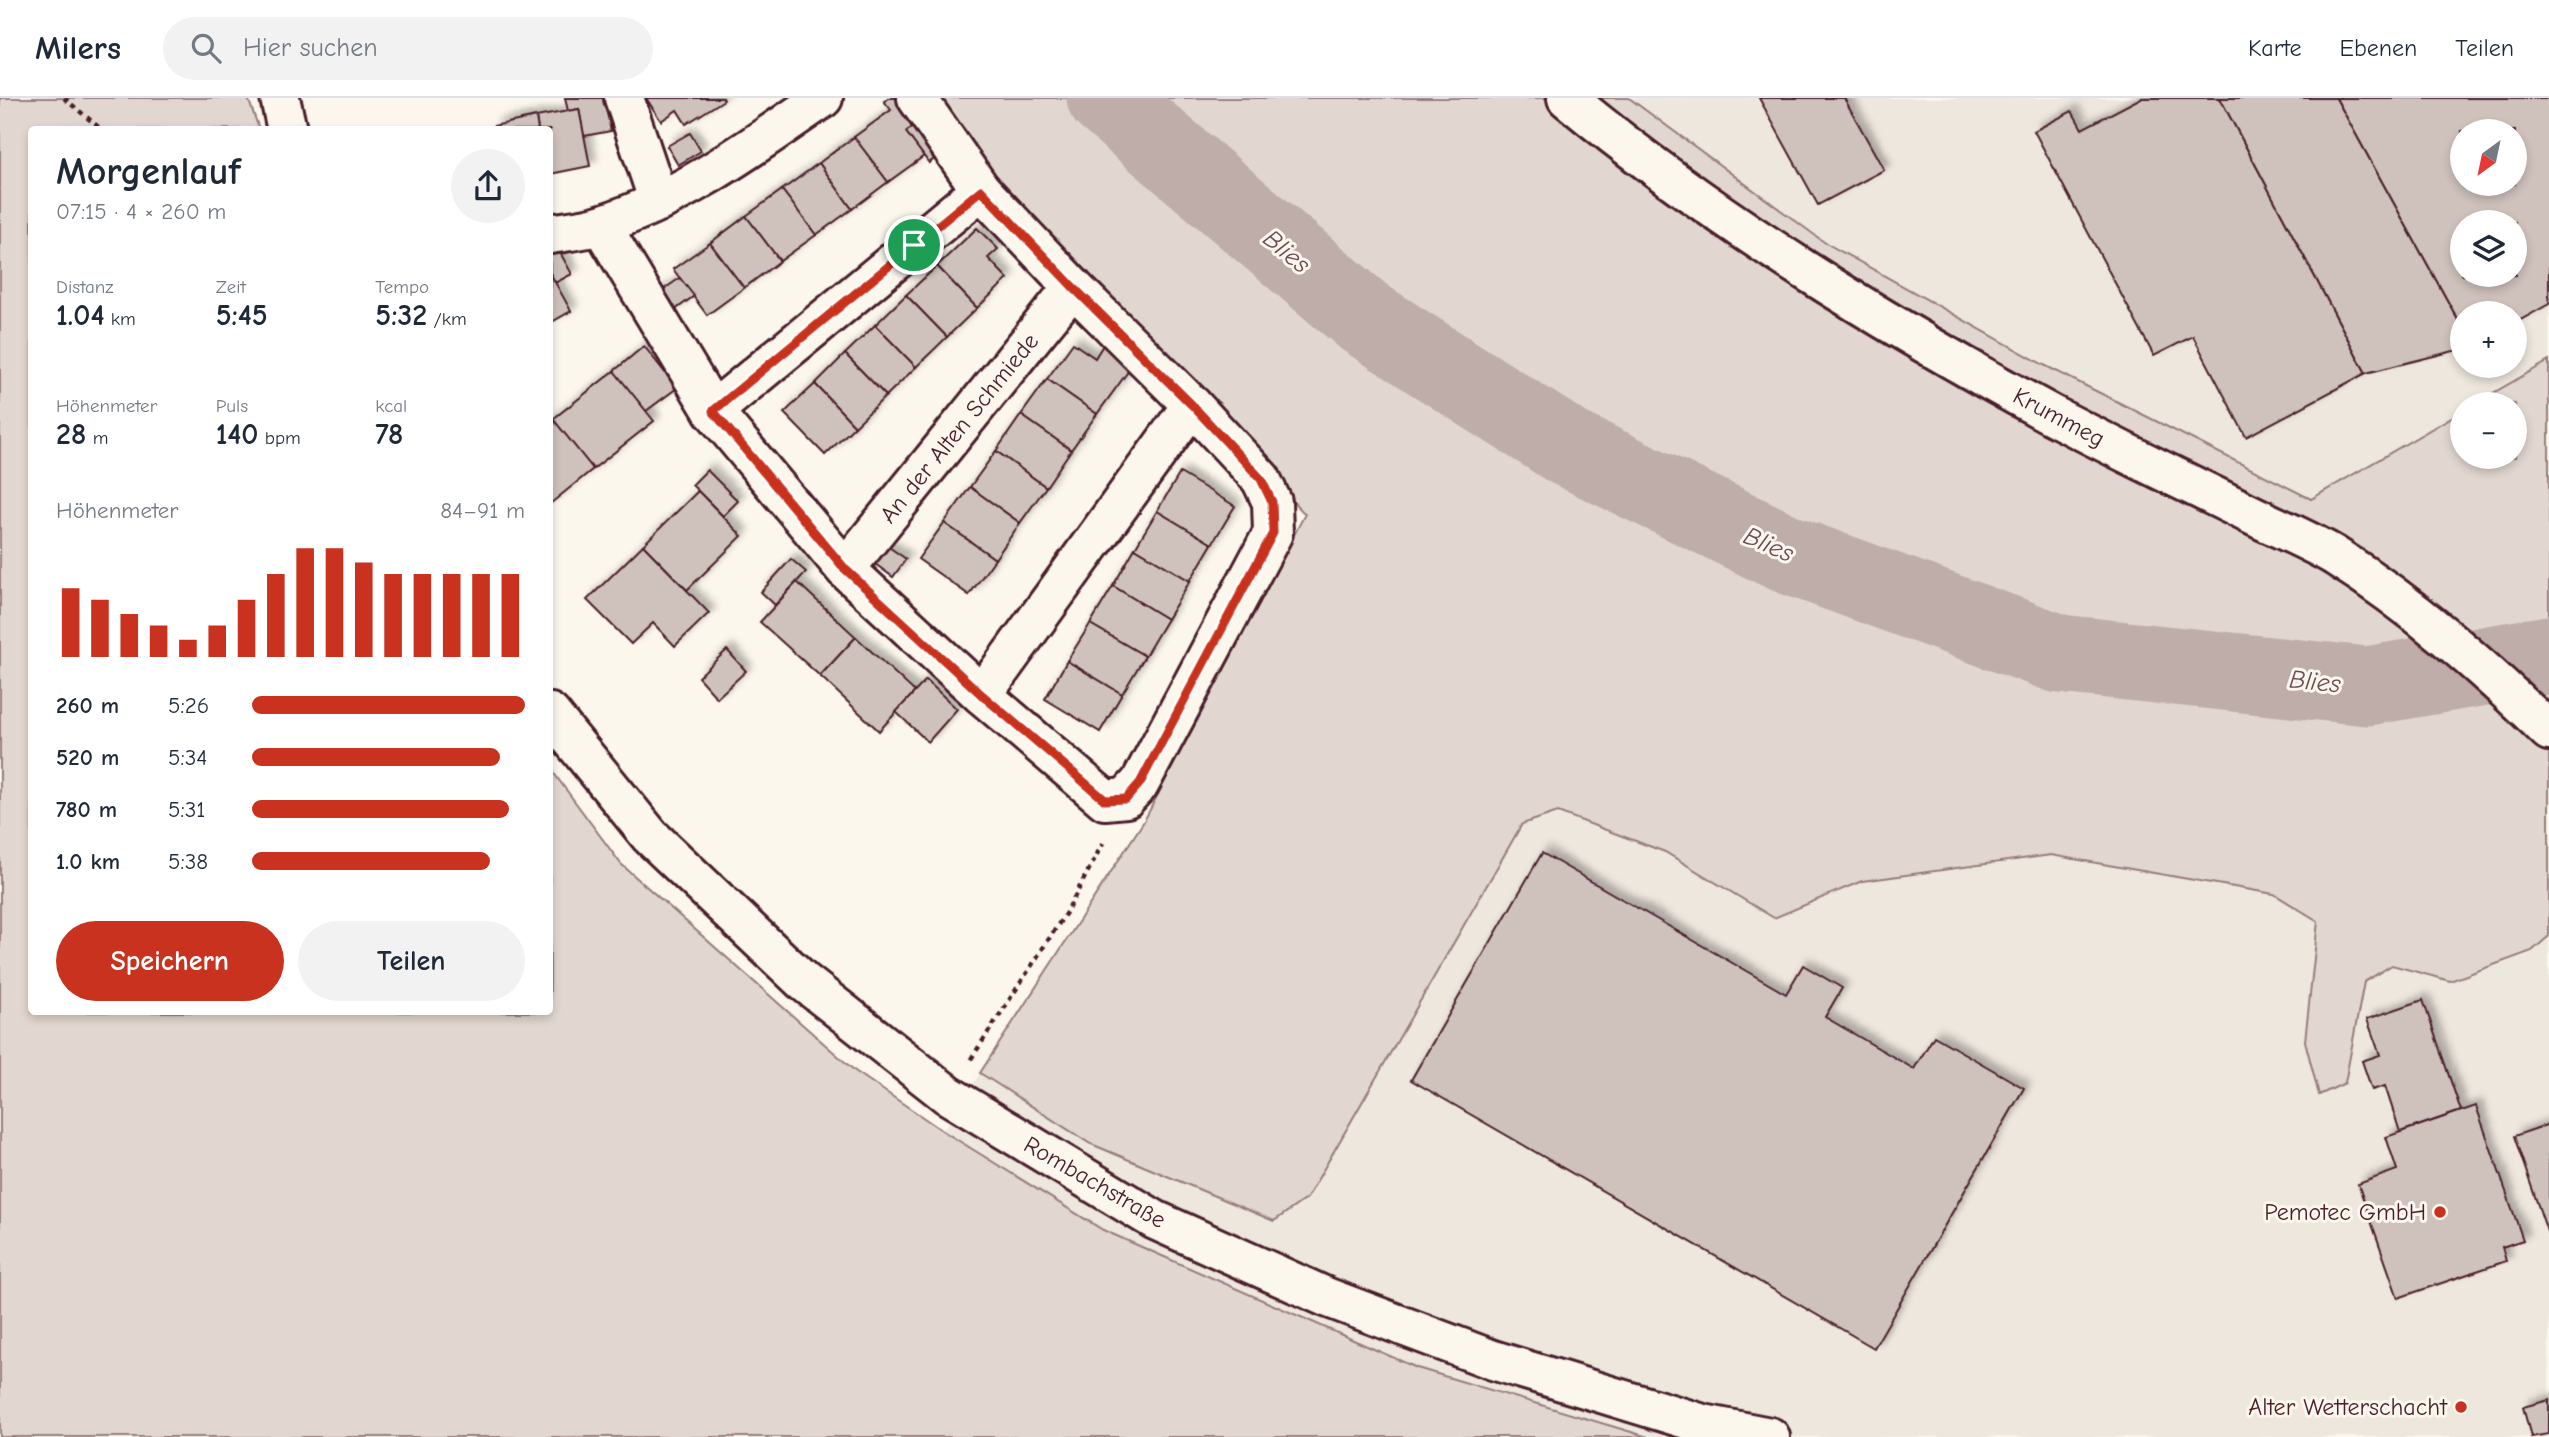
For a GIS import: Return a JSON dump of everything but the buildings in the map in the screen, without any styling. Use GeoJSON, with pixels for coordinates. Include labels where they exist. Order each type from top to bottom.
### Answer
{"type":"FeatureCollection","features":[{"type":"Feature","properties":{"kind":"street"},"geometry":{"type":"LineString","coordinates":[[280,98],[286,126]]}},
{"type":"Feature","properties":{"kind":"street"},"geometry":{"type":"LineString","coordinates":[[624,98],[659,202]]}},
{"type":"Feature","properties":{"kind":"street"},"geometry":{"type":"LineString","coordinates":[[553,233],[601,225],[659,202],[719,170],[823,98]]}},
{"type":"Feature","properties":{"kind":"street"},"geometry":{"type":"LineString","coordinates":[[601,225],[713,411],[845,569],[982,695],[1105,800],[1126,799],[1140,783],[1273,533],[1272,502],[1261,479],[1192,405],[1073,287],[981,190],[917,98]]}},
{"type":"Feature","properties":{"kind":"street","name":"Krummeg"},"geometry":{"type":"LineString","coordinates":[[1567,98],[1615,138],[1795,264],[1925,343],[2052,415],[2332,555],[2414,610],[2491,675],[2549,731]]}},
{"type":"Feature","properties":{"kind":"street"},"geometry":{"type":"LineString","coordinates":[[713,411],[981,190]]}},
{"type":"Feature","properties":{"kind":"street","name":"An der Alten Schmiede"},"geometry":{"type":"LineString","coordinates":[[845,569],[1073,287]]}},
{"type":"Feature","properties":{"kind":"street"},"geometry":{"type":"LineString","coordinates":[[982,695],[1192,405]]}},
{"type":"Feature","properties":{"kind":"street","name":"Rombachstraße"},"geometry":{"type":"LineString","coordinates":[[553,717],[650,836],[803,981],[948,1095],[1155,1220],[1326,1297],[1493,1360],[1703,1424],[1770,1437]]}},
{"type":"Feature","properties":{"kind":"path"},"geometry":{"type":"LineString","coordinates":[[64,98],[97,126]]}},
{"type":"Feature","properties":{"kind":"path"},"geometry":{"type":"LineString","coordinates":[[948,1095],[1067,911],[1126,799]]}},
{"type":"Feature","properties":{"kind":"shaded area"},"geometry":{"type":"Polygon","coordinates":[[[0,98],[248,98],[258,126],[28,126],[28,1015],[553,1015],[553,772],[621,864],[855,1071],[943,1131],[1103,1230],[1417,1368],[1648,1437],[0,1437],[0,98]]]}},
{"type":"Feature","properties":{"kind":"shaded area"},"geometry":{"type":"Polygon","coordinates":[[[928,98],[1629,98],[1824,242],[2044,365],[2311,499],[2450,418],[2450,469],[2527,469],[2527,392],[2495,392],[2519,378],[2527,378],[2527,374],[2549,361],[2549,936],[2532,951],[2450,981],[2392,965],[2364,982],[2345,1083],[2319,1095],[2305,1041],[2318,921],[2274,894],[2051,855],[1862,881],[1774,918],[1665,852],[1558,812],[1522,824],[1307,1198],[1274,1221],[1089,1143],[980,1073],[1144,821],[1305,514],[1088,289],[928,98]]]}},
{"type":"Feature","properties":{"kind":"shaded area"},"geometry":{"type":"Polygon","coordinates":[[[1629,98],[2549,98],[2549,361],[2527,374],[2527,301],[2450,301],[2450,378],[2519,378],[2495,392],[2450,392],[2450,418],[2312,499],[2044,365],[1824,242],[1629,98]]]}},
{"type":"Feature","properties":{"kind":"shaded area"},"geometry":{"type":"Polygon","coordinates":[[[1558,812],[1665,852],[1774,918],[1862,881],[2051,855],[2274,894],[2318,921],[2305,1040],[2345,1083],[2364,982],[2392,965],[2450,981],[2532,951],[2549,936],[2549,1437],[1648,1437],[1417,1368],[1103,1230],[943,1131],[980,1073],[1089,1143],[1307,1198],[1522,824],[1558,812]]]}},
{"type":"Feature","properties":{"kind":"waterway","name":"Blies"},"geometry":{"type":"LineString","coordinates":[[1106,98],[1365,318],[1567,447],[1787,554],[2060,654],[2367,686],[2549,655]]}},
{"type":"Feature","properties":{"kind":"place","name":"Pemotec GmbH"},"geometry":{"type":"Point","coordinates":[2440,1212]}},
{"type":"Feature","properties":{"kind":"place","name":"Alter Wetterschacht"},"geometry":{"type":"Point","coordinates":[2461,1407]}},
{"type":"Feature","properties":{"kind":"route"},"geometry":{"type":"LineString","coordinates":[[981,190],[1073,287],[1192,405],[1261,479],[1272,502],[1273,533],[1140,783],[1126,799],[1105,800],[982,695],[845,569],[713,411],[914,245],[981,190]]}}]}
